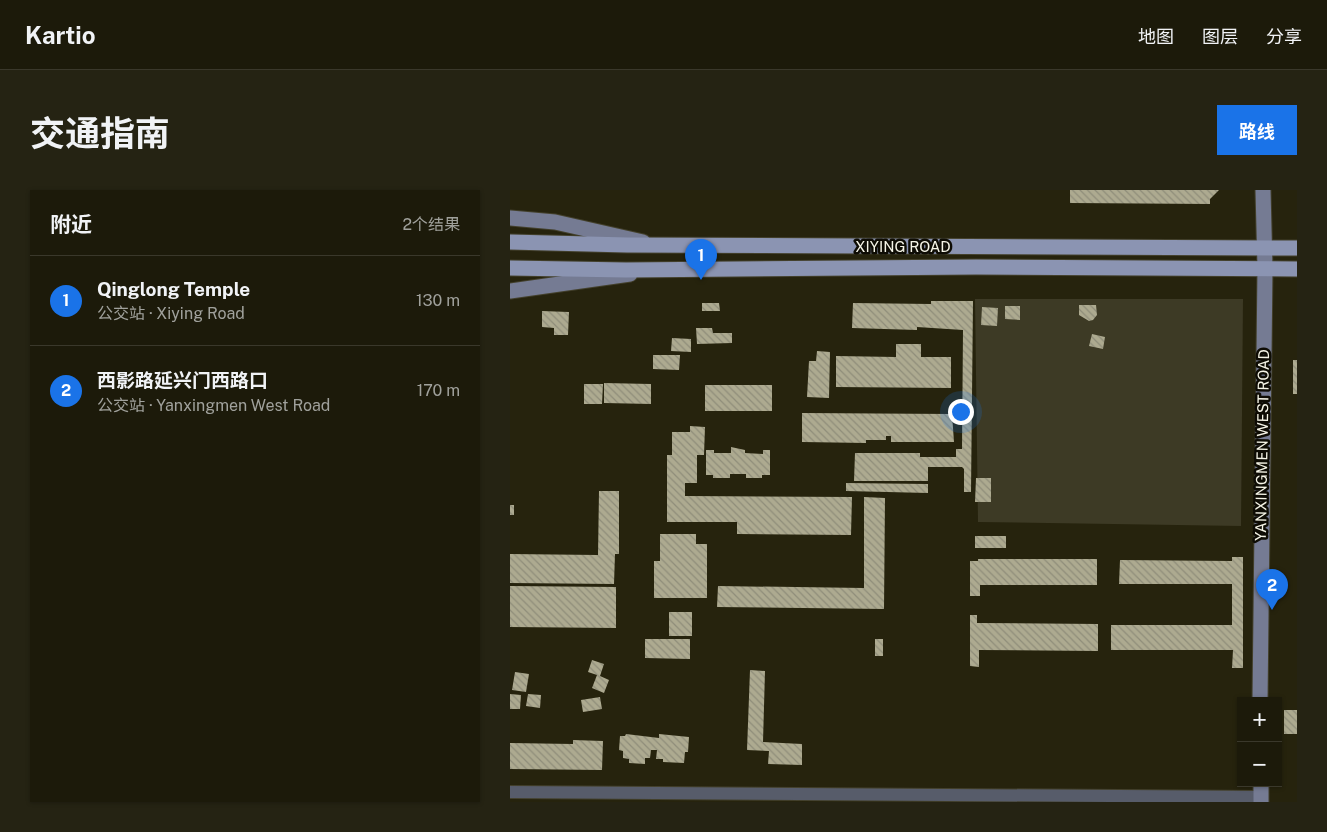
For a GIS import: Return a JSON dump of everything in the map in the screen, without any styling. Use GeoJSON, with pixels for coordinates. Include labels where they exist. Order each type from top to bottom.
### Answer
{"type":"FeatureCollection","features":[{"type":"Feature","properties":{"kind":"main road","name":"XIYING ROAD"},"geometry":{"type":"LineString","coordinates":[[510,242],[659,246],[1297,248]]}},
{"type":"Feature","properties":{"kind":"main road","name":"XIYING ROAD"},"geometry":{"type":"LineString","coordinates":[[510,268],[659,270],[976,267],[1297,269]]}},
{"type":"Feature","properties":{"kind":"street","name":"YANXINGMEN WEST ROAD"},"geometry":{"type":"LineString","coordinates":[[1260,697],[1265,268],[1262,248],[1263,190]]}},
{"type":"Feature","properties":{"kind":"street"},"geometry":{"type":"LineString","coordinates":[[510,218],[555,222],[659,246]]}},
{"type":"Feature","properties":{"kind":"street"},"geometry":{"type":"LineString","coordinates":[[510,291],[659,270]]}},
{"type":"Feature","properties":{"kind":"street"},"geometry":{"type":"LineString","coordinates":[[510,792],[1261,794]]}},
{"type":"Feature","properties":{"kind":"shaded area"},"geometry":{"type":"Polygon","coordinates":[[[975,299],[1243,299],[1241,526],[978,522],[975,299]]]}},
{"type":"Feature","properties":{"kind":"building"},"geometry":{"type":"Polygon","coordinates":[[[1070,190],[1219,190],[1210,199],[1210,204],[1070,203],[1070,190]]]}},
{"type":"Feature","properties":{"kind":"building"},"geometry":{"type":"Polygon","coordinates":[[[931,301],[973,301],[971,492],[964,492],[964,469],[962,467],[928,467],[928,481],[854,481],[855,453],[920,453],[920,457],[956,457],[956,449],[962,449],[963,330],[917,327],[917,330],[852,328],[853,303],[931,304],[931,301]]]}},
{"type":"Feature","properties":{"kind":"building"},"geometry":{"type":"Polygon","coordinates":[[[702,303],[719,303],[720,311],[702,311],[702,303]]]}},
{"type":"Feature","properties":{"kind":"building"},"geometry":{"type":"Polygon","coordinates":[[[1079,305],[1096,305],[1097,315],[1093,320],[1089,321],[1079,315],[1079,305]]]}},
{"type":"Feature","properties":{"kind":"building"},"geometry":{"type":"Polygon","coordinates":[[[1005,306],[1020,306],[1020,320],[1005,319],[1005,306]]]}},
{"type":"Feature","properties":{"kind":"building"},"geometry":{"type":"Polygon","coordinates":[[[982,307],[998,308],[997,326],[981,325],[982,307]]]}},
{"type":"Feature","properties":{"kind":"building"},"geometry":{"type":"Polygon","coordinates":[[[542,311],[569,312],[568,335],[554,335],[554,328],[542,327],[542,311]]]}},
{"type":"Feature","properties":{"kind":"building"},"geometry":{"type":"Polygon","coordinates":[[[696,328],[712,328],[713,333],[732,333],[732,343],[697,344],[696,328]]]}},
{"type":"Feature","properties":{"kind":"building"},"geometry":{"type":"Polygon","coordinates":[[[1092,334],[1105,337],[1103,349],[1089,346],[1092,334]]]}},
{"type":"Feature","properties":{"kind":"building"},"geometry":{"type":"Polygon","coordinates":[[[672,338],[691,339],[691,352],[671,351],[672,338]]]}},
{"type":"Feature","properties":{"kind":"building"},"geometry":{"type":"Polygon","coordinates":[[[896,344],[921,344],[921,357],[951,357],[951,388],[836,387],[836,356],[896,357],[896,344]]]}},
{"type":"Feature","properties":{"kind":"building"},"geometry":{"type":"Polygon","coordinates":[[[817,351],[830,352],[829,398],[807,397],[809,361],[816,361],[817,351]]]}},
{"type":"Feature","properties":{"kind":"building"},"geometry":{"type":"Polygon","coordinates":[[[653,355],[680,355],[679,370],[653,369],[653,355]]]}},
{"type":"Feature","properties":{"kind":"building"},"geometry":{"type":"Polygon","coordinates":[[[1293,360],[1297,360],[1297,394],[1293,394],[1293,360]]]}},
{"type":"Feature","properties":{"kind":"building"},"geometry":{"type":"Polygon","coordinates":[[[604,383],[651,384],[651,404],[604,403],[604,383]]]}},
{"type":"Feature","properties":{"kind":"building"},"geometry":{"type":"Polygon","coordinates":[[[584,384],[603,384],[602,404],[584,404],[584,384]]]}},
{"type":"Feature","properties":{"kind":"building"},"geometry":{"type":"Polygon","coordinates":[[[705,385],[772,385],[772,411],[705,411],[705,385]]]}},
{"type":"Feature","properties":{"kind":"building"},"geometry":{"type":"Polygon","coordinates":[[[802,413],[952,414],[954,442],[891,442],[891,436],[886,436],[886,440],[866,440],[866,443],[802,442],[802,413]]]}},
{"type":"Feature","properties":{"kind":"building"},"geometry":{"type":"Polygon","coordinates":[[[690,426],[705,427],[704,455],[697,455],[697,483],[685,483],[685,496],[852,497],[851,535],[737,534],[737,522],[667,522],[667,455],[672,455],[672,432],[690,432],[690,426]]]}},
{"type":"Feature","properties":{"kind":"building"},"geometry":{"type":"Polygon","coordinates":[[[731,447],[745,450],[745,453],[763,454],[763,450],[770,450],[770,475],[762,475],[762,478],[746,478],[746,474],[730,474],[730,478],[713,478],[713,475],[706,475],[706,450],[714,450],[714,453],[731,453],[731,447]]]}},
{"type":"Feature","properties":{"kind":"building"},"geometry":{"type":"Polygon","coordinates":[[[976,478],[991,478],[991,502],[975,502],[976,478]]]}},
{"type":"Feature","properties":{"kind":"building"},"geometry":{"type":"Polygon","coordinates":[[[846,483],[928,484],[928,493],[846,491],[846,483]]]}},
{"type":"Feature","properties":{"kind":"building"},"geometry":{"type":"Polygon","coordinates":[[[599,491],[619,491],[619,554],[615,554],[614,584],[510,583],[510,554],[598,555],[599,491]]]}},
{"type":"Feature","properties":{"kind":"building"},"geometry":{"type":"Polygon","coordinates":[[[864,497],[885,498],[884,609],[717,607],[718,586],[864,588],[864,497]]]}},
{"type":"Feature","properties":{"kind":"building"},"geometry":{"type":"Polygon","coordinates":[[[510,505],[514,505],[514,515],[510,515],[510,505]]]}},
{"type":"Feature","properties":{"kind":"building"},"geometry":{"type":"Polygon","coordinates":[[[660,534],[696,534],[696,544],[707,544],[707,598],[654,598],[654,561],[660,561],[660,534]]]}},
{"type":"Feature","properties":{"kind":"building"},"geometry":{"type":"Polygon","coordinates":[[[975,536],[1006,536],[1006,548],[975,548],[975,536]]]}},
{"type":"Feature","properties":{"kind":"building"},"geometry":{"type":"Polygon","coordinates":[[[1232,557],[1243,557],[1243,668],[1232,668],[1233,650],[1111,650],[1111,625],[1232,625],[1232,584],[1119,584],[1120,560],[1232,561],[1232,557]]]}},
{"type":"Feature","properties":{"kind":"building"},"geometry":{"type":"Polygon","coordinates":[[[978,559],[1097,559],[1097,585],[980,585],[980,596],[970,596],[970,561],[978,561],[978,559]]]}},
{"type":"Feature","properties":{"kind":"building"},"geometry":{"type":"Polygon","coordinates":[[[510,586],[616,587],[616,628],[510,627],[510,586]]]}},
{"type":"Feature","properties":{"kind":"building"},"geometry":{"type":"Polygon","coordinates":[[[669,612],[692,612],[692,636],[669,636],[669,612]]]}},
{"type":"Feature","properties":{"kind":"building"},"geometry":{"type":"Polygon","coordinates":[[[970,615],[977,615],[977,623],[1098,624],[1098,651],[979,650],[979,667],[970,666],[970,615]]]}},
{"type":"Feature","properties":{"kind":"building"},"geometry":{"type":"Polygon","coordinates":[[[645,639],[690,639],[690,659],[645,658],[645,639]]]}},
{"type":"Feature","properties":{"kind":"building"},"geometry":{"type":"Polygon","coordinates":[[[875,639],[883,639],[883,656],[875,656],[875,639]]]}},
{"type":"Feature","properties":{"kind":"building"},"geometry":{"type":"Polygon","coordinates":[[[592,660],[604,664],[600,676],[609,680],[604,693],[592,688],[597,675],[588,672],[592,660]]]}},
{"type":"Feature","properties":{"kind":"building"},"geometry":{"type":"Polygon","coordinates":[[[750,670],[765,671],[763,742],[802,744],[802,765],[768,764],[769,751],[747,750],[750,670]]]}},
{"type":"Feature","properties":{"kind":"building"},"geometry":{"type":"Polygon","coordinates":[[[515,672],[529,674],[526,692],[512,690],[515,672]]]}},
{"type":"Feature","properties":{"kind":"building"},"geometry":{"type":"Polygon","coordinates":[[[510,694],[521,695],[520,709],[510,709],[510,694]]]}},
{"type":"Feature","properties":{"kind":"building"},"geometry":{"type":"Polygon","coordinates":[[[528,694],[541,695],[540,708],[526,706],[528,694]]]}},
{"type":"Feature","properties":{"kind":"building"},"geometry":{"type":"Polygon","coordinates":[[[600,697],[602,709],[583,712],[581,700],[600,697]]]}},
{"type":"Feature","properties":{"kind":"building"},"geometry":{"type":"Polygon","coordinates":[[[1284,710],[1297,710],[1297,734],[1284,734],[1284,710]]]}},
{"type":"Feature","properties":{"kind":"building"},"geometry":{"type":"Polygon","coordinates":[[[626,734],[659,738],[659,734],[689,737],[688,752],[685,752],[684,763],[663,762],[663,759],[656,759],[657,750],[651,750],[650,758],[645,758],[645,764],[629,763],[629,759],[623,758],[623,751],[619,750],[620,736],[625,736],[626,734]]]}},
{"type":"Feature","properties":{"kind":"building"},"geometry":{"type":"Polygon","coordinates":[[[573,740],[603,741],[602,770],[510,769],[510,743],[573,744],[573,740]]]}},
{"type":"Feature","properties":{"kind":"place","name":"Qinglong Temple"},"geometry":{"type":"Point","coordinates":[701,280]}},
{"type":"Feature","properties":{"kind":"place","name":"西影路延兴门西路口"},"geometry":{"type":"Point","coordinates":[1272,610]}}]}
